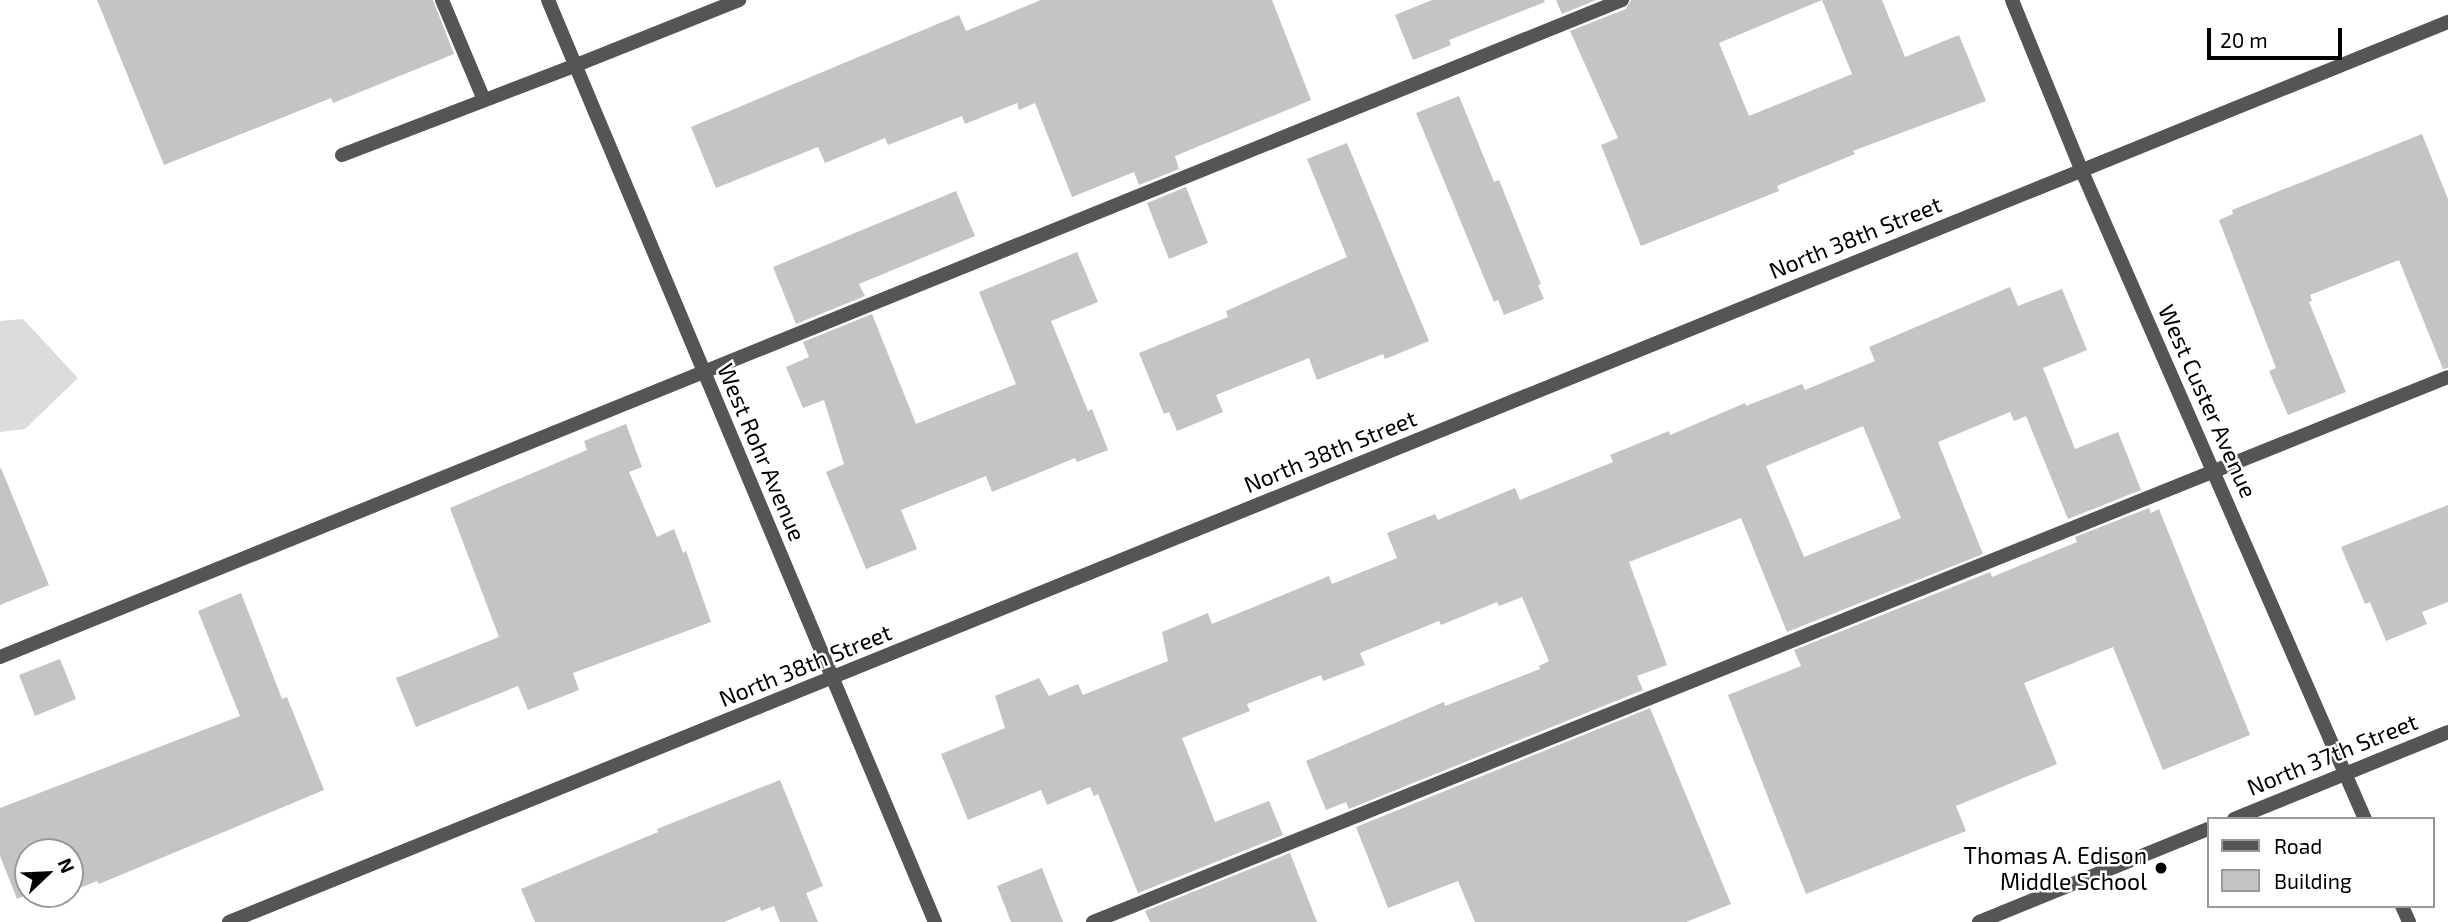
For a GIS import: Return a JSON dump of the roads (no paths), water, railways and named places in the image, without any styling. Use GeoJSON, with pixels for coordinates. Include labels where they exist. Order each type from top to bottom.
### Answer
{"type":"FeatureCollection","features":[{"type":"Feature","properties":{"kind":"street"},"geometry":{"type":"LineString","coordinates":[[442,0],[484,100]]}},
{"type":"Feature","properties":{"kind":"street","name":"West Rohr Avenue"},"geometry":{"type":"LineString","coordinates":[[548,0],[935,922]]}},
{"type":"Feature","properties":{"kind":"street"},"geometry":{"type":"LineString","coordinates":[[342,155],[739,0]]}},
{"type":"Feature","properties":{"kind":"street"},"geometry":{"type":"LineString","coordinates":[[0,657],[1622,0]]}},
{"type":"Feature","properties":{"kind":"street","name":"West Custer Avenue"},"geometry":{"type":"LineString","coordinates":[[2012,0],[2081,169],[2364,817]]}},
{"type":"Feature","properties":{"kind":"street","name":"North 38th Street"},"geometry":{"type":"LineString","coordinates":[[229,922],[2448,22]]}},
{"type":"Feature","properties":{"kind":"street"},"geometry":{"type":"LineString","coordinates":[[1093,922],[2448,377]]}},
{"type":"Feature","properties":{"kind":"street","name":"North 37th Street"},"geometry":{"type":"LineString","coordinates":[[2239,817],[2448,732]]}},
{"type":"Feature","properties":{"kind":"street"},"geometry":{"type":"LineString","coordinates":[[1979,922],[2206,830]]}},
{"type":"Feature","properties":{"kind":"place","name":"Thomas A. Edison Middle School"},"geometry":{"type":"Point","coordinates":[2161,868]}}]}
